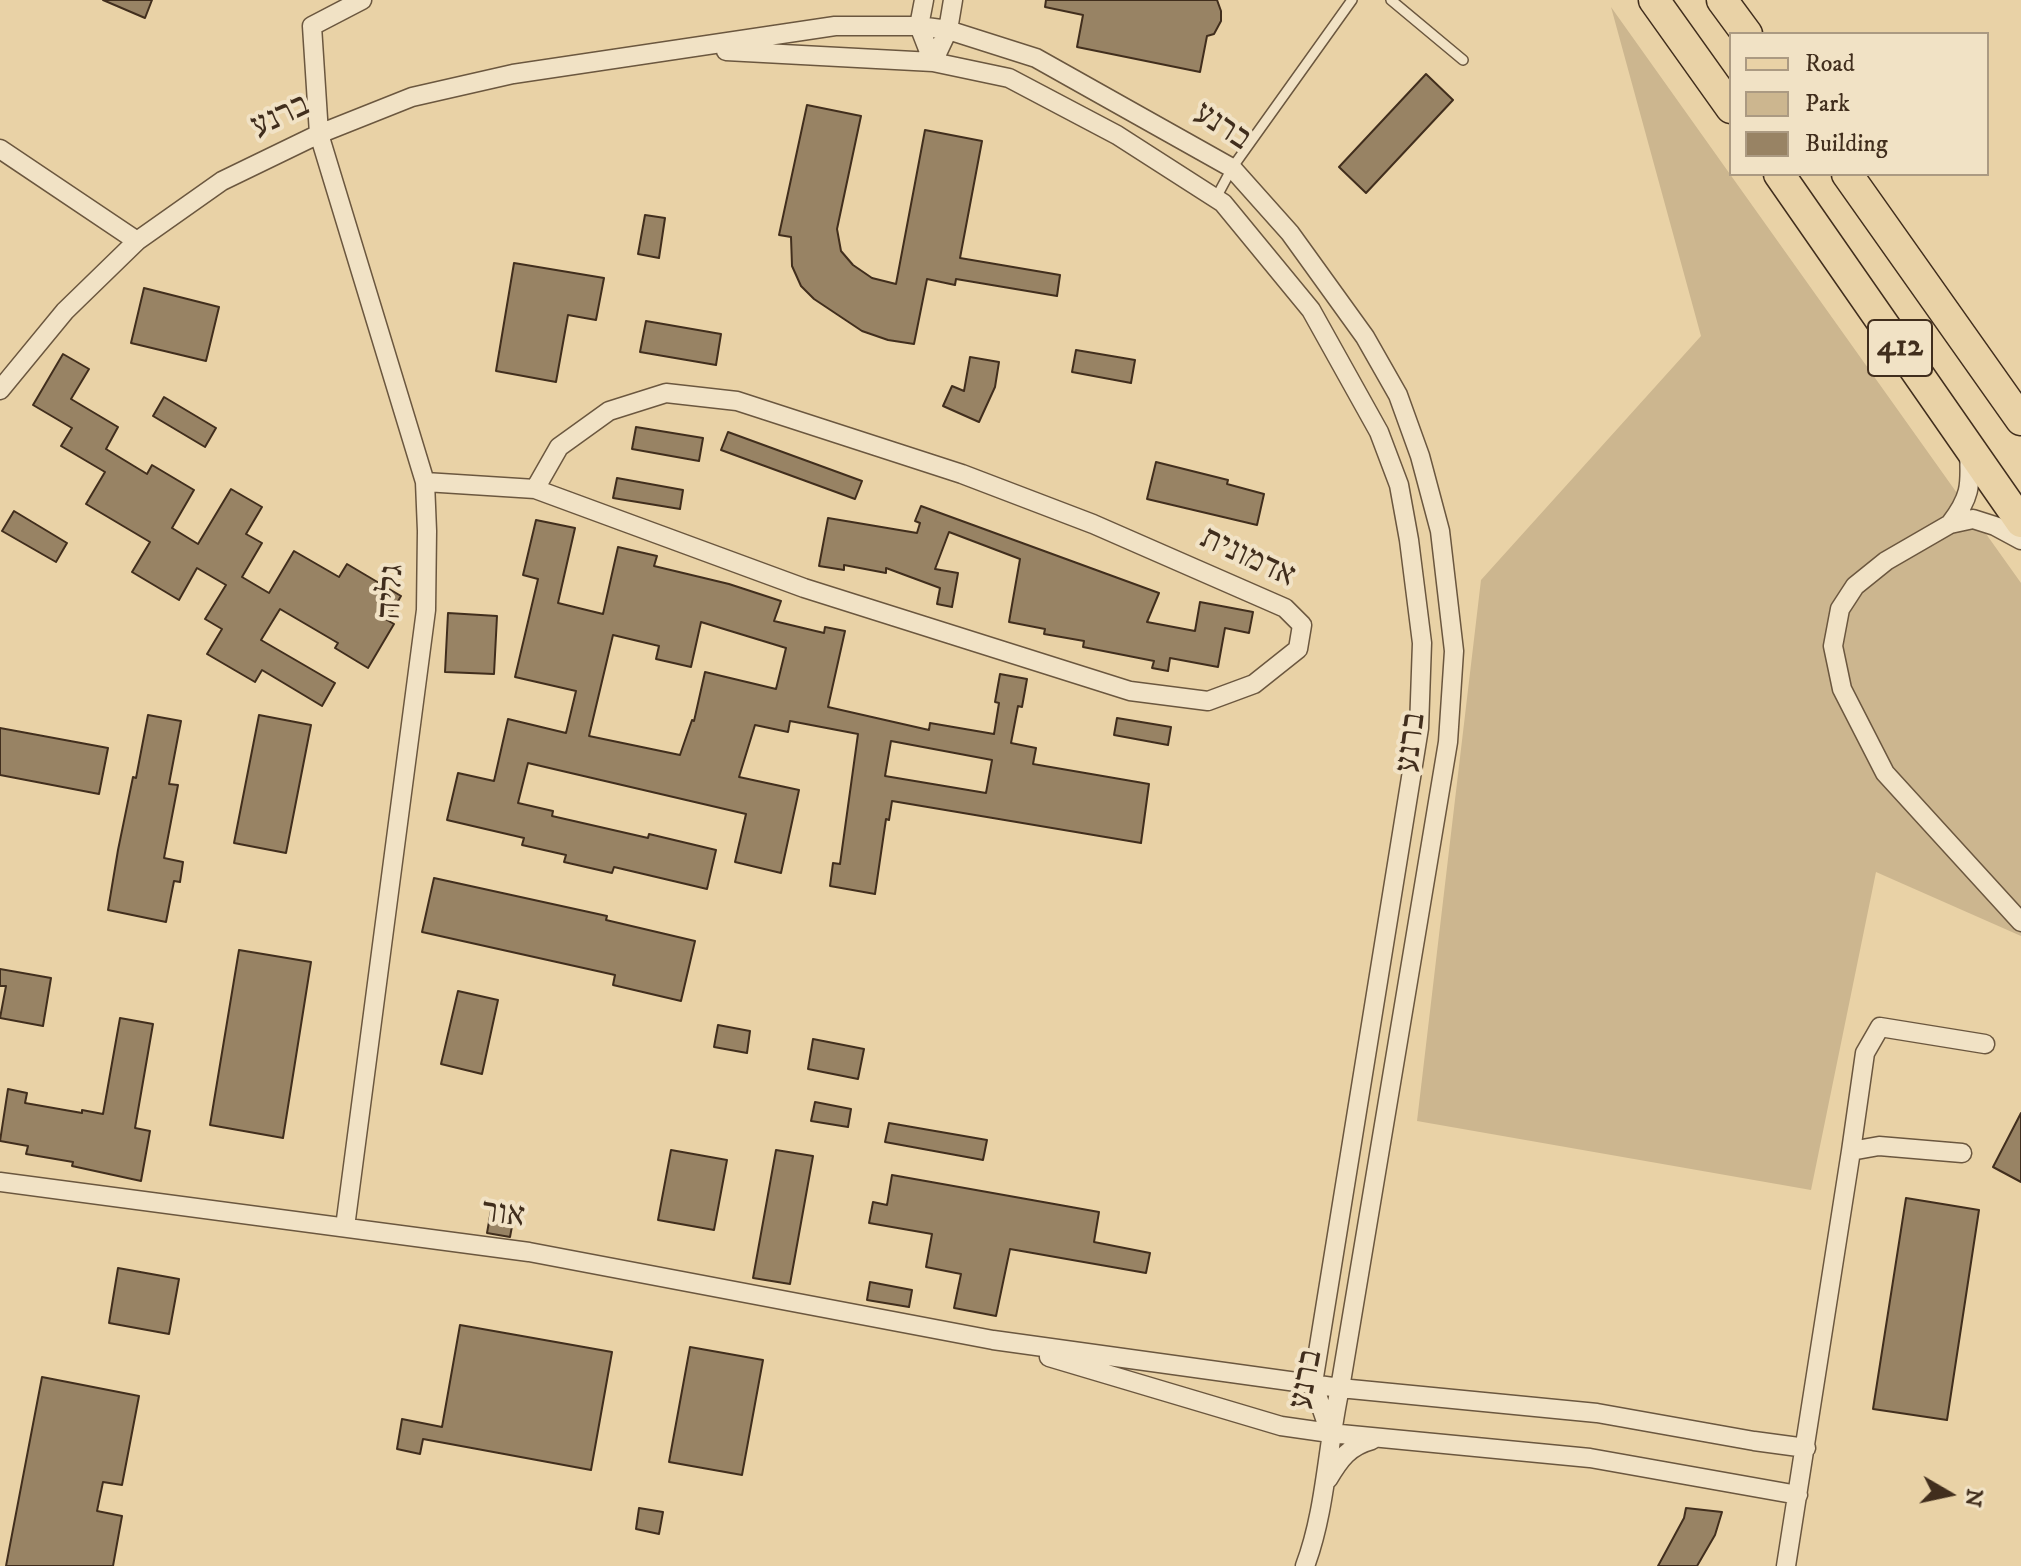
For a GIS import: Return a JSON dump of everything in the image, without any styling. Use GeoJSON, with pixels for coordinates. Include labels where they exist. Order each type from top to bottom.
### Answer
{"type":"FeatureCollection","features":[{"type":"Feature","properties":{"kind":"main road"},"geometry":{"type":"LineString","coordinates":[[1654,0],[1729,105]]}},
{"type":"Feature","properties":{"kind":"main road"},"geometry":{"type":"LineString","coordinates":[[1722,0],[1746,32]]}},
{"type":"Feature","properties":{"kind":"main road","name":"412"},"geometry":{"type":"LineString","coordinates":[[1780,176],[2021,522]]}},
{"type":"Feature","properties":{"kind":"main road","name":"412"},"geometry":{"type":"LineString","coordinates":[[1848,176],[2020,417]]}},
{"type":"Feature","properties":{"kind":"street","name":"גליה"},"geometry":{"type":"LineString","coordinates":[[345,1227],[426,610],[425,482],[319,134],[312,26],[362,0]]}},
{"type":"Feature","properties":{"kind":"street"},"geometry":{"type":"LineString","coordinates":[[924,0],[919,26],[933,62]]}},
{"type":"Feature","properties":{"kind":"street"},"geometry":{"type":"LineString","coordinates":[[933,62],[948,30],[953,0]]}},
{"type":"Feature","properties":{"kind":"street","name":"ברנע"},"geometry":{"type":"LineString","coordinates":[[0,390],[65,311],[137,241],[222,181],[319,134],[412,97],[513,74],[835,26],[919,26],[948,30],[1036,58],[1232,168],[1290,233],[1365,337],[1398,395],[1420,456],[1440,531],[1454,651],[1448,742],[1330,1433]]}},
{"type":"Feature","properties":{"kind":"street","name":"ברנע"},"geometry":{"type":"LineString","coordinates":[[667,50],[757,51],[933,62],[1009,78],[1117,135],[1223,203],[1311,310],[1379,432],[1399,485],[1409,540],[1422,643],[1419,728],[1313,1383],[1330,1433]]}},
{"type":"Feature","properties":{"kind":"street"},"geometry":{"type":"LineString","coordinates":[[0,149],[137,241]]}},
{"type":"Feature","properties":{"kind":"street","name":"אדמונית"},"geometry":{"type":"LineString","coordinates":[[425,482],[535,489],[804,588],[1130,691],[1208,701],[1254,684],[1298,649],[1302,625],[1285,608],[1093,524],[962,474],[737,401],[666,393],[609,411],[559,447],[535,489]]}},
{"type":"Feature","properties":{"kind":"street"},"geometry":{"type":"LineString","coordinates":[[1950,524],[1964,506],[1971,484],[1969,447]]}},
{"type":"Feature","properties":{"kind":"street"},"geometry":{"type":"LineString","coordinates":[[2021,540],[1995,526],[1973,519],[1950,524],[1886,561],[1855,586],[1840,609],[1833,646],[1842,689],[1885,773],[2021,922]]}},
{"type":"Feature","properties":{"kind":"street"},"geometry":{"type":"LineString","coordinates":[[1419,623],[1450,617]]}},
{"type":"Feature","properties":{"kind":"street"},"geometry":{"type":"LineString","coordinates":[[1786,1566],[1865,1053],[1880,1027],[1985,1044]]}},
{"type":"Feature","properties":{"kind":"street"},"geometry":{"type":"LineString","coordinates":[[1851,1151],[1879,1146],[1962,1153]]}},
{"type":"Feature","properties":{"kind":"street","name":"אור"},"geometry":{"type":"LineString","coordinates":[[0,1182],[529,1252],[993,1340]]}},
{"type":"Feature","properties":{"kind":"street"},"geometry":{"type":"LineString","coordinates":[[993,1340],[1340,1388],[1597,1413],[1806,1448]]}},
{"type":"Feature","properties":{"kind":"street"},"geometry":{"type":"LineString","coordinates":[[993,1340],[1281,1426],[1590,1458],[1798,1495]]}},
{"type":"Feature","properties":{"kind":"street"},"geometry":{"type":"LineString","coordinates":[[1316,1537],[1330,1433]]}},
{"type":"Feature","properties":{"kind":"street"},"geometry":{"type":"LineString","coordinates":[[1305,1566],[1316,1537],[1328,1480],[1342,1456],[1357,1444],[1380,1438]]}},
{"type":"Feature","properties":{"kind":"lane"},"geometry":{"type":"LineString","coordinates":[[1216,198],[1232,168],[1352,0]]}},
{"type":"Feature","properties":{"kind":"lane"},"geometry":{"type":"LineString","coordinates":[[1391,0],[1463,60]]}},
{"type":"Feature","properties":{"kind":"green space"},"geometry":{"type":"Polygon","coordinates":[[[1611,7],[2021,583],[2021,936],[1876,872],[1811,1190],[1417,1121],[1481,580],[1701,336],[1611,7]]]}},
{"type":"Feature","properties":{"kind":"building"},"geometry":{"type":"Polygon","coordinates":[[[103,0],[152,0],[145,18],[103,0]]]}},
{"type":"Feature","properties":{"kind":"building"},"geometry":{"type":"Polygon","coordinates":[[[1046,0],[1217,0],[1221,21],[1214,34],[1207,36],[1200,72],[1077,47],[1083,15],[1045,7],[1046,0]]]}},
{"type":"Feature","properties":{"kind":"building"},"geometry":{"type":"Polygon","coordinates":[[[1426,74],[1453,100],[1366,193],[1339,167],[1426,74]]]}},
{"type":"Feature","properties":{"kind":"building"},"geometry":{"type":"Polygon","coordinates":[[[807,105],[861,116],[837,229],[841,251],[853,265],[872,278],[896,284],[925,130],[982,141],[960,258],[1060,275],[1057,296],[956,279],[955,285],[927,279],[914,344],[888,340],[862,331],[814,299],[801,286],[792,266],[791,237],[779,235],[807,105]]]}},
{"type":"Feature","properties":{"kind":"building"},"geometry":{"type":"Polygon","coordinates":[[[645,215],[665,218],[659,258],[638,254],[645,215]]]}},
{"type":"Feature","properties":{"kind":"building"},"geometry":{"type":"Polygon","coordinates":[[[514,263],[604,278],[596,320],[568,315],[556,382],[496,371],[514,263]]]}},
{"type":"Feature","properties":{"kind":"building"},"geometry":{"type":"Polygon","coordinates":[[[144,288],[219,307],[206,361],[131,343],[144,288]]]}},
{"type":"Feature","properties":{"kind":"building"},"geometry":{"type":"Polygon","coordinates":[[[646,321],[721,334],[716,365],[640,352],[646,321]]]}},
{"type":"Feature","properties":{"kind":"building"},"geometry":{"type":"Polygon","coordinates":[[[1076,350],[1135,360],[1131,383],[1072,372],[1076,350]]]}},
{"type":"Feature","properties":{"kind":"building"},"geometry":{"type":"Polygon","coordinates":[[[63,354],[89,369],[71,399],[118,427],[106,449],[147,474],[152,465],[194,490],[172,528],[198,544],[231,489],[262,507],[246,534],[262,543],[242,577],[269,593],[294,551],[339,577],[347,564],[401,596],[387,620],[394,624],[368,668],[335,648],[338,643],[280,609],[261,640],[335,683],[322,706],[262,670],[255,682],[207,654],[222,629],[205,619],[226,585],[197,568],[179,600],[132,572],[150,542],[86,504],[105,472],[61,446],[72,428],[33,405],[63,354]]]}},
{"type":"Feature","properties":{"kind":"building"},"geometry":{"type":"Polygon","coordinates":[[[970,357],[999,362],[995,387],[979,422],[943,406],[952,386],[964,391],[970,357]]]}},
{"type":"Feature","properties":{"kind":"building"},"geometry":{"type":"Polygon","coordinates":[[[164,397],[216,428],[205,447],[153,416],[164,397]]]}},
{"type":"Feature","properties":{"kind":"building"},"geometry":{"type":"Polygon","coordinates":[[[636,427],[703,438],[699,461],[632,449],[636,427]]]}},
{"type":"Feature","properties":{"kind":"building"},"geometry":{"type":"Polygon","coordinates":[[[728,432],[862,481],[855,499],[721,450],[728,432]]]}},
{"type":"Feature","properties":{"kind":"building"},"geometry":{"type":"Polygon","coordinates":[[[1156,462],[1228,480],[1227,484],[1264,494],[1257,525],[1147,499],[1156,462]]]}},
{"type":"Feature","properties":{"kind":"building"},"geometry":{"type":"Polygon","coordinates":[[[617,478],[683,490],[680,509],[613,498],[617,478]]]}},
{"type":"Feature","properties":{"kind":"building"},"geometry":{"type":"Polygon","coordinates":[[[921,506],[1159,593],[1147,622],[1195,631],[1200,602],[1253,612],[1249,633],[1225,628],[1218,667],[1170,658],[1168,671],[1152,668],[1154,661],[1083,647],[1084,641],[1044,634],[1045,629],[1009,622],[1020,559],[949,532],[935,569],[958,573],[952,607],[937,604],[940,588],[886,568],[886,573],[844,565],[844,570],[819,566],[828,518],[917,533],[920,523],[915,521],[921,506]]]}},
{"type":"Feature","properties":{"kind":"building"},"geometry":{"type":"Polygon","coordinates":[[[14,511],[67,543],[56,562],[2,531],[14,511]]]}},
{"type":"Feature","properties":{"kind":"building"},"geometry":{"type":"Polygon","coordinates":[[[536,520],[575,528],[558,603],[603,614],[618,547],[657,556],[654,566],[729,584],[781,601],[774,621],[824,633],[825,627],[845,631],[828,707],[929,730],[930,723],[994,734],[1000,674],[1027,679],[1011,743],[1036,748],[1033,764],[1149,784],[1141,843],[892,801],[889,820],[886,819],[875,894],[830,886],[833,863],[840,864],[858,734],[790,721],[788,732],[755,725],[739,777],[799,790],[781,873],[735,862],[746,814],[528,763],[518,803],[553,811],[552,816],[716,850],[707,889],[614,867],[612,873],[564,862],[566,855],[522,845],[524,838],[447,820],[458,773],[494,781],[508,719],[566,733],[576,691],[515,677],[538,579],[523,575],[536,520]],[[701,622],[691,667],[656,659],[659,646],[613,635],[589,736],[680,755],[694,721],[705,672],[776,689],[786,648],[701,622]],[[891,741],[885,776],[986,793],[992,760],[891,741]]]}},
{"type":"Feature","properties":{"kind":"building"},"geometry":{"type":"Polygon","coordinates":[[[448,613],[497,616],[494,674],[445,672],[448,613]]]}},
{"type":"Feature","properties":{"kind":"building"},"geometry":{"type":"Polygon","coordinates":[[[148,715],[181,721],[169,784],[178,785],[164,858],[183,862],[180,882],[174,881],[166,922],[108,910],[148,715]]]}},
{"type":"Feature","properties":{"kind":"building"},"geometry":{"type":"Polygon","coordinates":[[[259,715],[311,725],[286,853],[234,843],[259,715]]]}},
{"type":"Feature","properties":{"kind":"building"},"geometry":{"type":"Polygon","coordinates":[[[1117,718],[1171,727],[1168,745],[1114,735],[1117,718]]]}},
{"type":"Feature","properties":{"kind":"building"},"geometry":{"type":"Polygon","coordinates":[[[0,728],[108,748],[99,794],[0,775],[0,728]]]}},
{"type":"Feature","properties":{"kind":"building"},"geometry":{"type":"Polygon","coordinates":[[[434,878],[607,916],[606,920],[695,941],[681,1001],[613,985],[615,975],[422,932],[434,878]]]}},
{"type":"Feature","properties":{"kind":"building"},"geometry":{"type":"Polygon","coordinates":[[[239,950],[311,962],[283,1138],[210,1125],[239,950]]]}},
{"type":"Feature","properties":{"kind":"building"},"geometry":{"type":"Polygon","coordinates":[[[0,969],[51,978],[43,1026],[0,1018],[6,986],[0,986],[0,969]]]}},
{"type":"Feature","properties":{"kind":"building"},"geometry":{"type":"Polygon","coordinates":[[[458,991],[498,1000],[482,1074],[441,1064],[458,991]]]}},
{"type":"Feature","properties":{"kind":"building"},"geometry":{"type":"Polygon","coordinates":[[[120,1018],[153,1024],[135,1128],[150,1131],[141,1181],[72,1166],[73,1162],[26,1154],[28,1146],[0,1141],[8,1089],[27,1093],[25,1103],[103,1114],[120,1018]]]}},
{"type":"Feature","properties":{"kind":"building"},"geometry":{"type":"Polygon","coordinates":[[[718,1025],[750,1031],[747,1053],[714,1047],[718,1025]]]}},
{"type":"Feature","properties":{"kind":"building"},"geometry":{"type":"Polygon","coordinates":[[[813,1039],[864,1049],[858,1079],[808,1069],[813,1039]]]}},
{"type":"Feature","properties":{"kind":"building"},"geometry":{"type":"Polygon","coordinates":[[[815,1102],[851,1109],[848,1127],[811,1121],[815,1102]]]}},
{"type":"Feature","properties":{"kind":"building"},"geometry":{"type":"Polygon","coordinates":[[[2021,1113],[2021,1182],[1993,1167],[2021,1113]]]}},
{"type":"Feature","properties":{"kind":"building"},"geometry":{"type":"Polygon","coordinates":[[[889,1123],[987,1140],[983,1160],[885,1142],[889,1123]]]}},
{"type":"Feature","properties":{"kind":"building"},"geometry":{"type":"Polygon","coordinates":[[[671,1150],[727,1160],[714,1230],[658,1220],[671,1150]]]}},
{"type":"Feature","properties":{"kind":"building"},"geometry":{"type":"Polygon","coordinates":[[[776,1150],[813,1156],[790,1284],[753,1278],[776,1150]]]}},
{"type":"Feature","properties":{"kind":"building"},"geometry":{"type":"Polygon","coordinates":[[[892,1175],[1099,1212],[1094,1242],[1150,1253],[1146,1273],[1010,1249],[996,1316],[954,1308],[961,1274],[926,1267],[932,1234],[869,1223],[873,1202],[887,1205],[892,1175]]]}},
{"type":"Feature","properties":{"kind":"building"},"geometry":{"type":"Polygon","coordinates":[[[1906,1198],[1979,1210],[1947,1420],[1873,1409],[1906,1198]]]}},
{"type":"Feature","properties":{"kind":"building"},"geometry":{"type":"Polygon","coordinates":[[[492,1205],[515,1210],[510,1237],[487,1233],[492,1205]]]}},
{"type":"Feature","properties":{"kind":"building"},"geometry":{"type":"Polygon","coordinates":[[[118,1268],[179,1279],[169,1334],[109,1323],[118,1268]]]}},
{"type":"Feature","properties":{"kind":"building"},"geometry":{"type":"Polygon","coordinates":[[[870,1282],[912,1290],[909,1307],[867,1300],[870,1282]]]}},
{"type":"Feature","properties":{"kind":"building"},"geometry":{"type":"Polygon","coordinates":[[[460,1325],[612,1352],[591,1470],[423,1439],[420,1454],[397,1449],[402,1419],[442,1427],[460,1325]]]}},
{"type":"Feature","properties":{"kind":"building"},"geometry":{"type":"Polygon","coordinates":[[[690,1347],[763,1360],[742,1475],[669,1462],[690,1347]]]}},
{"type":"Feature","properties":{"kind":"building"},"geometry":{"type":"Polygon","coordinates":[[[42,1377],[139,1396],[122,1485],[103,1482],[97,1511],[122,1516],[113,1566],[6,1566],[42,1377]]]}},
{"type":"Feature","properties":{"kind":"building"},"geometry":{"type":"Polygon","coordinates":[[[639,1508],[663,1512],[659,1534],[636,1529],[639,1508]]]}},
{"type":"Feature","properties":{"kind":"building"},"geometry":{"type":"Polygon","coordinates":[[[1686,1508],[1722,1512],[1715,1535],[1697,1566],[1658,1566],[1684,1518],[1686,1508]]]}}]}
